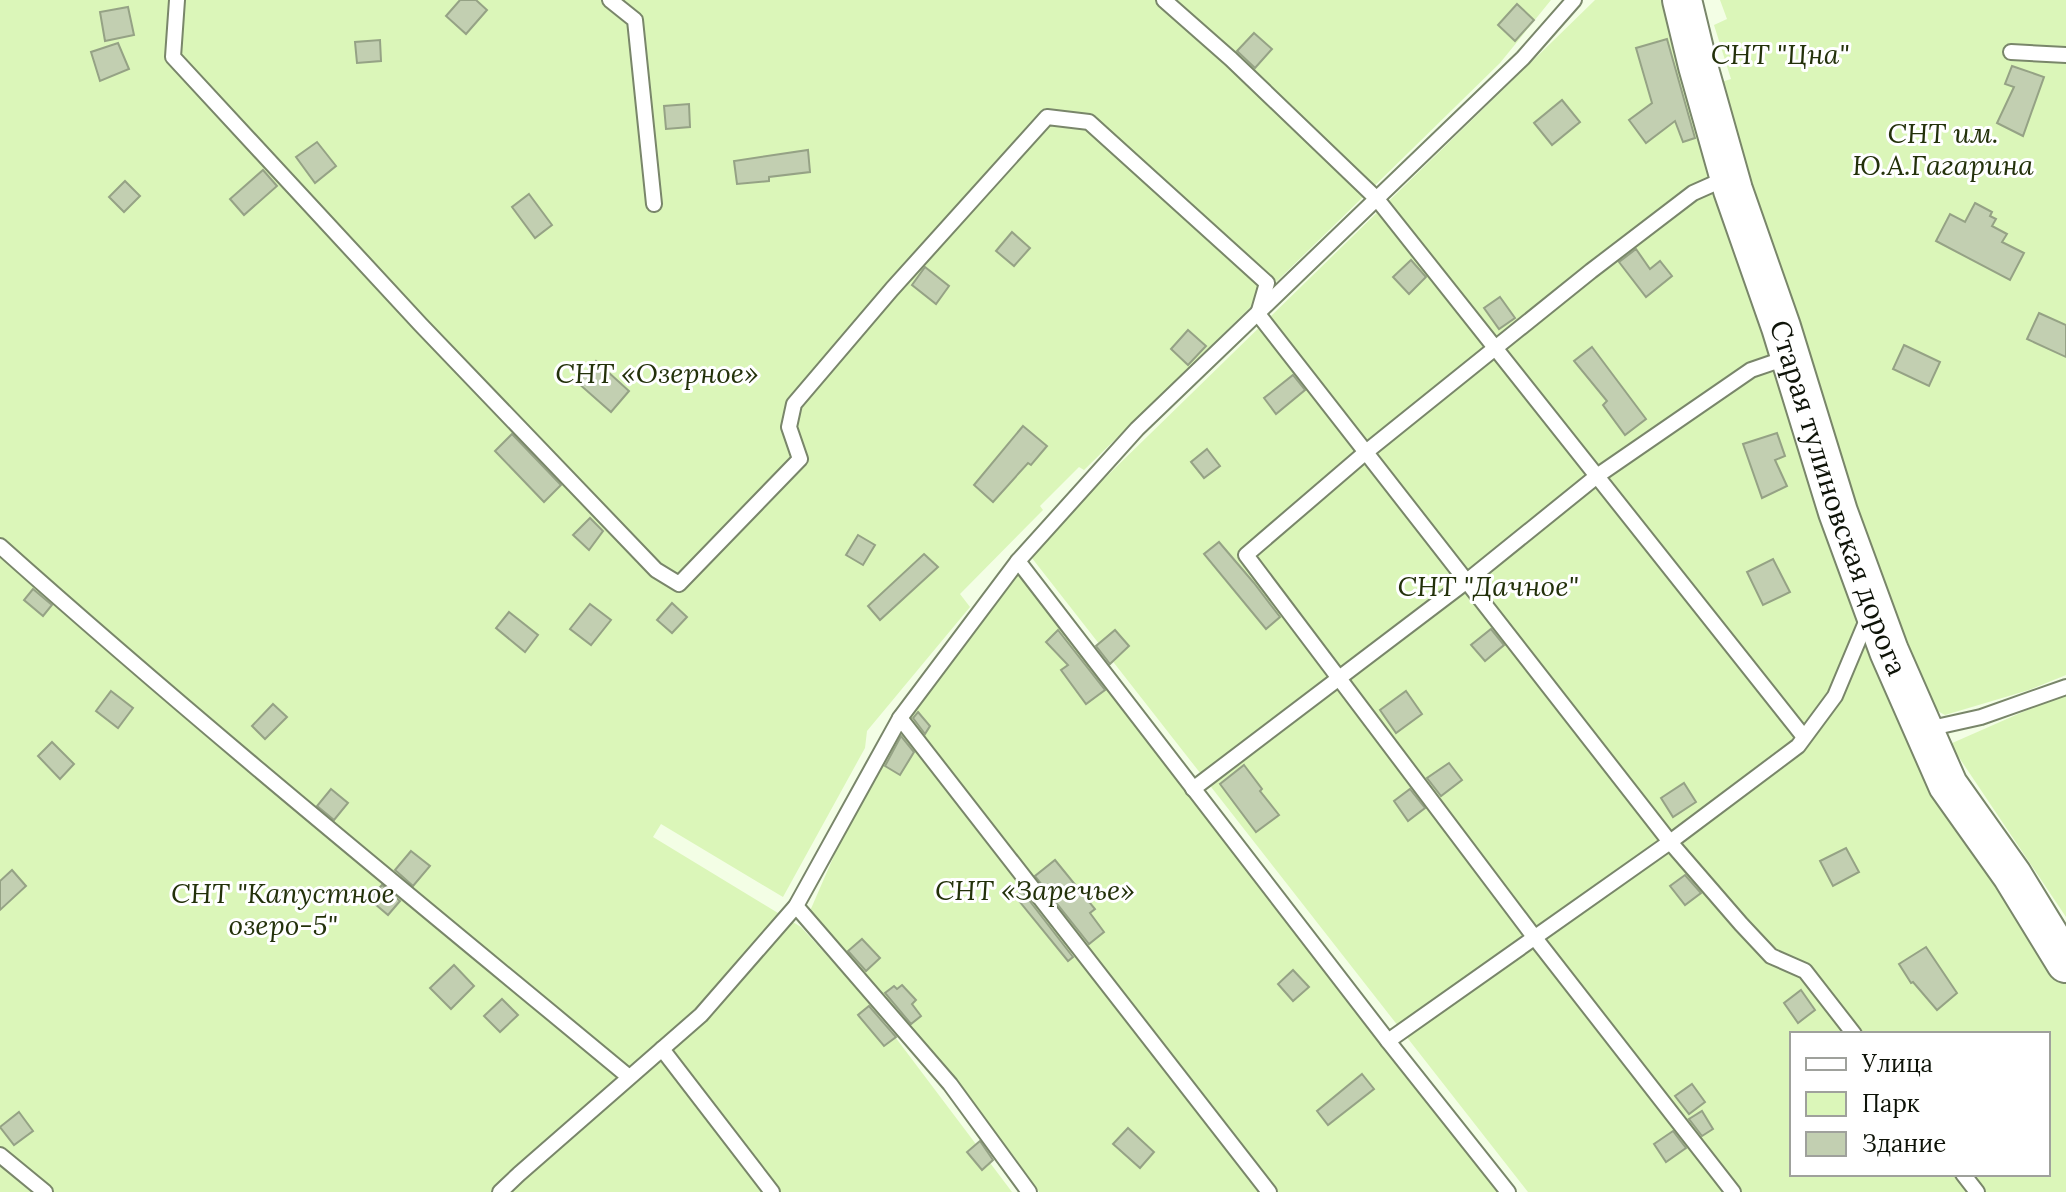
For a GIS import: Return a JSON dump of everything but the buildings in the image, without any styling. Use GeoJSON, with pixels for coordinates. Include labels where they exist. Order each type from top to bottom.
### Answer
{"type":"FeatureCollection","features":[{"type":"Feature","properties":{"kind":"street","name":"Старая тулиновская дорога"},"geometry":{"type":"LineString","coordinates":[[1682,0],[1729,176],[1838,512],[1922,730],[1948,785],[2012,875],[2066,963]]}},
{"type":"Feature","properties":{"kind":"lane"},"geometry":{"type":"LineString","coordinates":[[177,0],[173,57],[421,325],[656,570],[679,584],[800,459],[789,427],[794,404],[892,289],[1047,117],[1089,122],[1267,283],[1258,314]]}},
{"type":"Feature","properties":{"kind":"lane"},"geometry":{"type":"LineString","coordinates":[[610,0],[635,20],[654,204]]}},
{"type":"Feature","properties":{"kind":"lane"},"geometry":{"type":"LineString","coordinates":[[1164,0],[1231,59],[1377,199],[1804,737]]}},
{"type":"Feature","properties":{"kind":"lane"},"geometry":{"type":"LineString","coordinates":[[500,1192],[701,1015],[796,906],[900,718],[1018,561],[1137,429],[1523,58],[1574,0]]}},
{"type":"Feature","properties":{"kind":"lane"},"geometry":{"type":"LineString","coordinates":[[2011,52],[2066,55]]}},
{"type":"Feature","properties":{"kind":"lane"},"geometry":{"type":"LineString","coordinates":[[1729,176],[1693,193],[1591,271],[1366,452],[1246,555],[1535,938],[1733,1192]]}},
{"type":"Feature","properties":{"kind":"lane"},"geometry":{"type":"LineString","coordinates":[[1258,314],[1670,842],[1771,956],[1805,971],[1852,1032]]}},
{"type":"Feature","properties":{"kind":"lane"},"geometry":{"type":"LineString","coordinates":[[1193,789],[1467,581],[1597,476],[1751,370],[1790,357]]}},
{"type":"Feature","properties":{"kind":"lane"},"geometry":{"type":"LineString","coordinates":[[0,546],[296,802],[629,1077]]}},
{"type":"Feature","properties":{"kind":"lane"},"geometry":{"type":"LineString","coordinates":[[1018,561],[1508,1192]]}},
{"type":"Feature","properties":{"kind":"lane"},"geometry":{"type":"LineString","coordinates":[[1388,1041],[1670,842],[1798,746],[1835,696],[1873,607]]}},
{"type":"Feature","properties":{"kind":"lane"},"geometry":{"type":"LineString","coordinates":[[1922,730],[1981,717],[2066,687]]}},
{"type":"Feature","properties":{"kind":"lane"},"geometry":{"type":"LineString","coordinates":[[900,718],[1269,1192]]}},
{"type":"Feature","properties":{"kind":"lane"},"geometry":{"type":"LineString","coordinates":[[796,906],[950,1084],[1029,1192]]}},
{"type":"Feature","properties":{"kind":"lane"},"geometry":{"type":"LineString","coordinates":[[662,1049],[772,1192]]}},
{"type":"Feature","properties":{"kind":"lane"},"geometry":{"type":"LineString","coordinates":[[0,1155],[45,1192]]}},
{"type":"Feature","properties":{"kind":"lane"},"geometry":{"type":"LineString","coordinates":[[1965,1176],[1977,1192]]}},
{"type":"Feature","properties":{"kind":"green space","name":"СНТ «Озерное»"},"geometry":{"type":"Polygon","coordinates":[[[0,0],[1551,0],[1500,63],[1084,470],[1079,467],[1040,506],[1043,510],[960,594],[970,607],[867,731],[865,748],[783,897],[661,824],[653,837],[801,927],[868,1001],[1012,1192],[0,1192],[0,0]]]}},
{"type":"Feature","properties":{"kind":"green space","name":"СНТ \"Дачное\""},"geometry":{"type":"Polygon","coordinates":[[[1595,0],[1669,0],[1711,172],[2008,896],[2066,984],[2066,1192],[1528,1192],[1028,553],[1595,0]]]}},
{"type":"Feature","properties":{"kind":"green space","name":"СНТ им. Ю.А.Гагарина"},"geometry":{"type":"Polygon","coordinates":[[[1720,0],[2066,0],[2066,675],[2029,690],[1945,715],[1930,707],[1866,547],[1718,83],[1731,79],[1714,25],[1727,19],[1720,0]]]}},
{"type":"Feature","properties":{"kind":"green space","name":"СНТ «Заречье»"},"geometry":{"type":"Polygon","coordinates":[[[1016,573],[1126,701],[1508,1192],[1039,1192],[1013,1155],[810,911],[866,782],[898,730],[1016,573]]]}},
{"type":"Feature","properties":{"kind":"green space"},"geometry":{"type":"Polygon","coordinates":[[[2066,693],[2066,917],[1950,744],[2066,693]]]}},
{"type":"Feature","properties":{"kind":"park label","name":"СНТ \"Цна\""},"geometry":{"type":"Point","coordinates":[1780,54]}},
{"type":"Feature","properties":{"kind":"park label","name":"СНТ \"Капустное озеро-5\""},"geometry":{"type":"Point","coordinates":[283,909]}}]}
